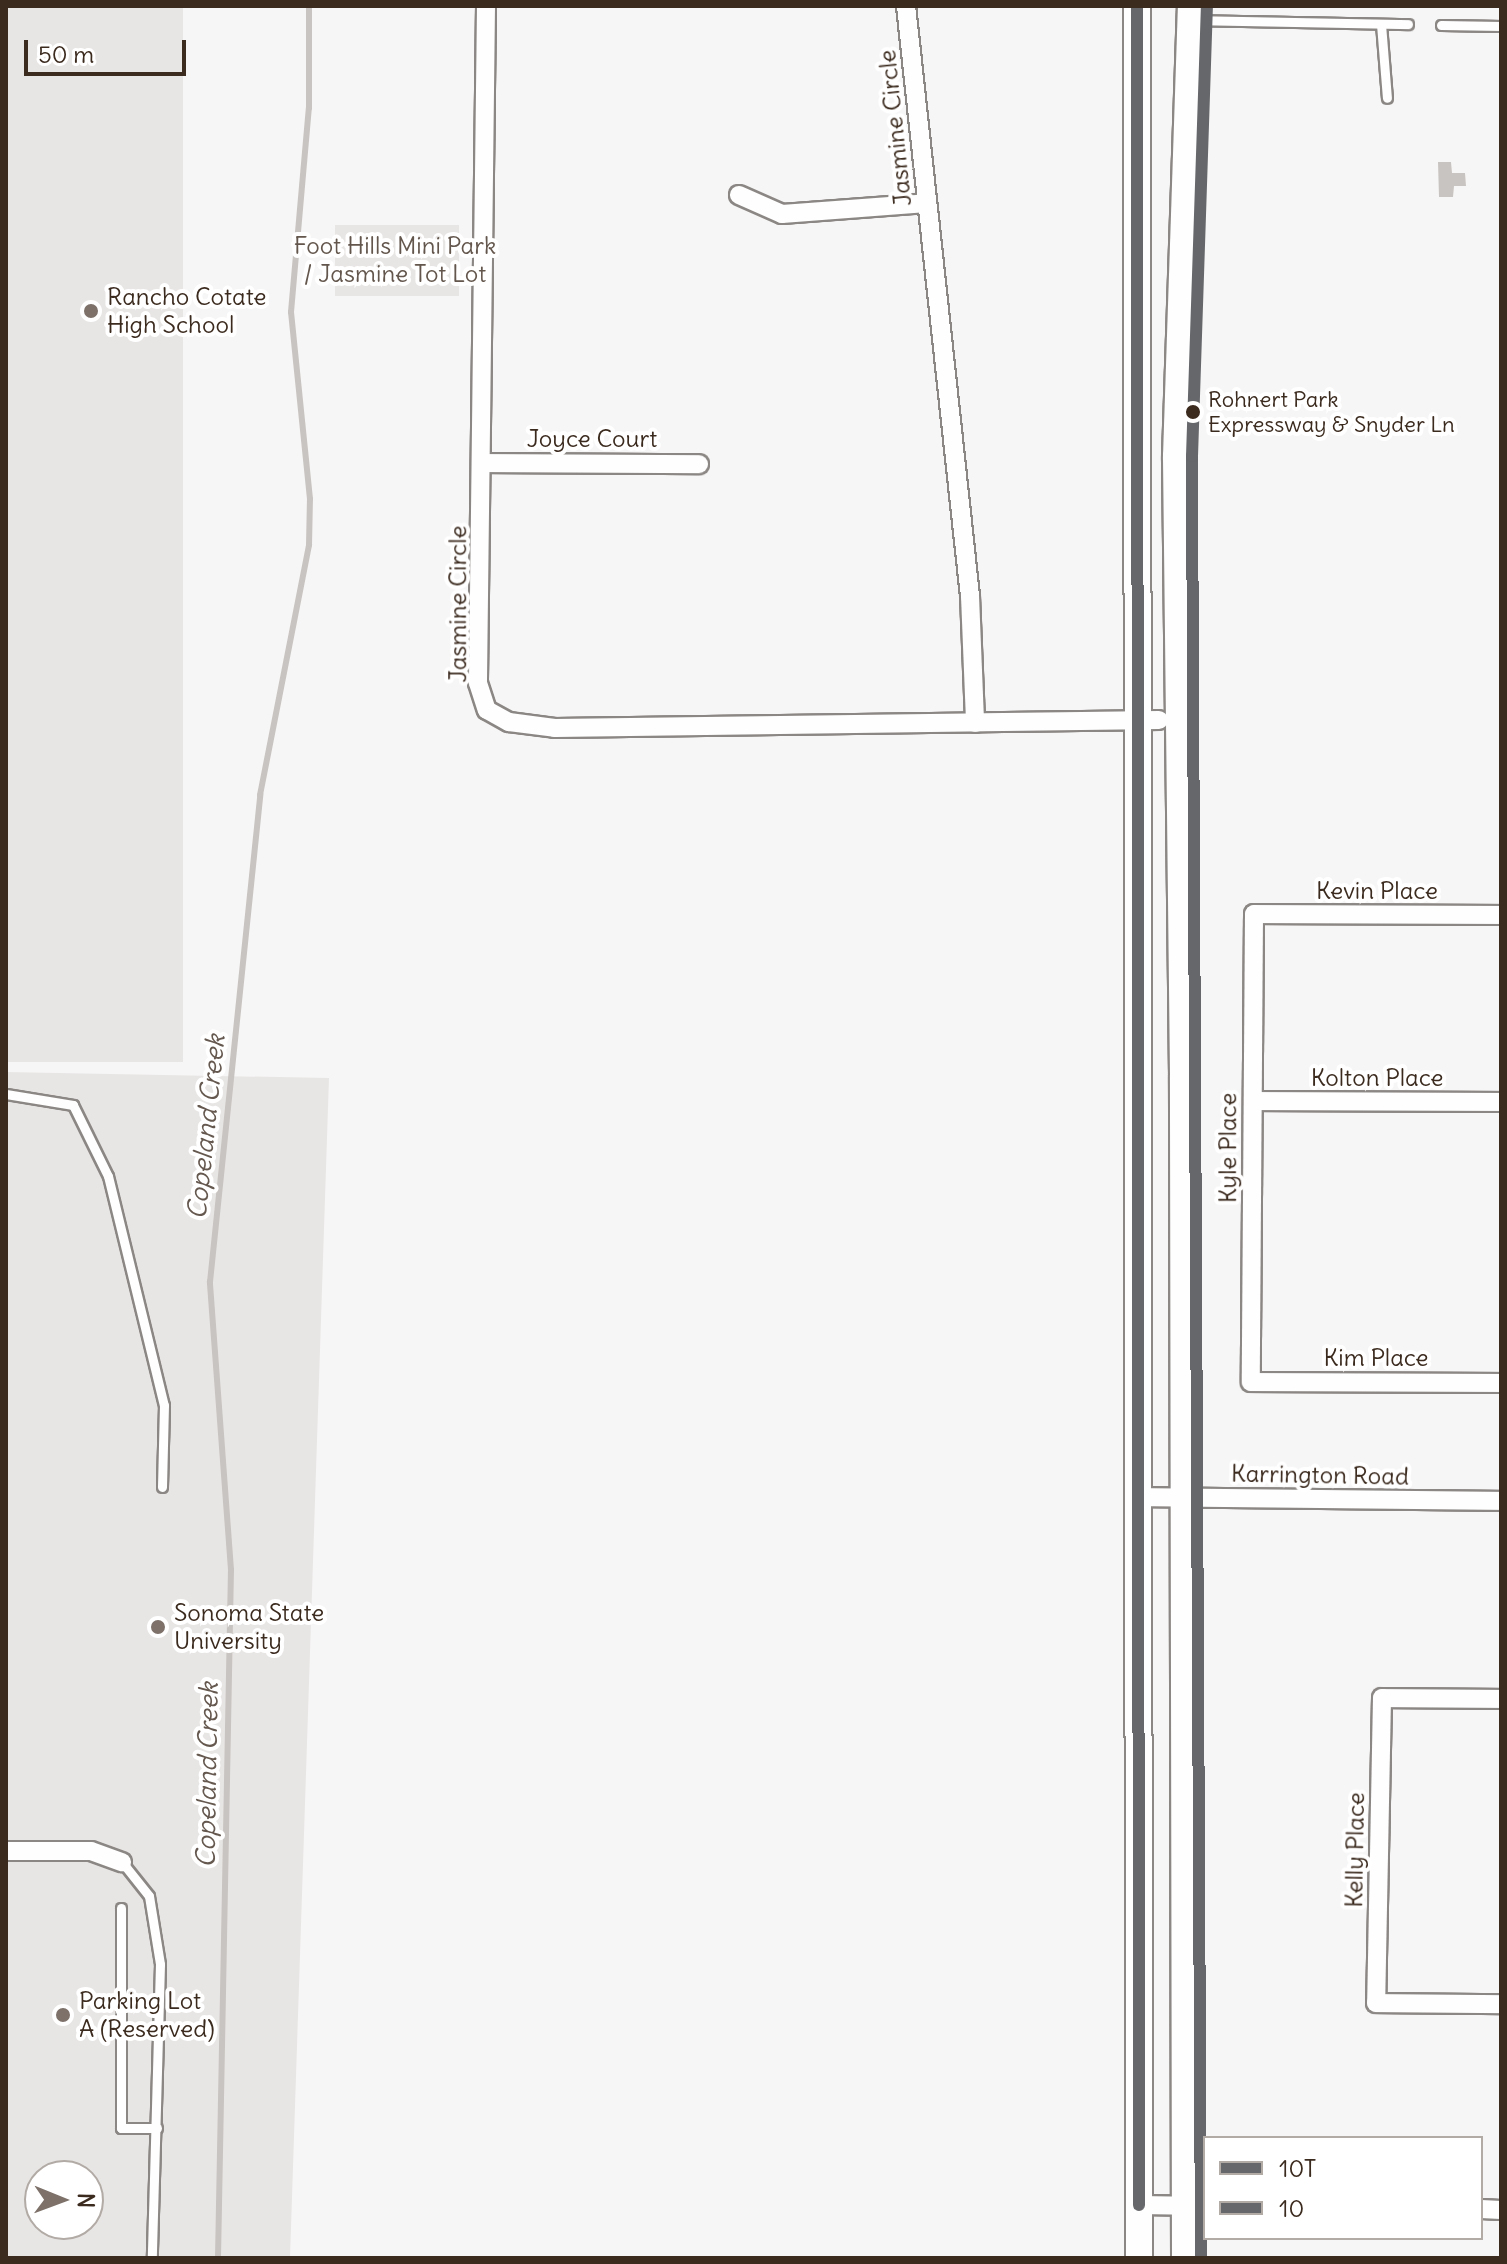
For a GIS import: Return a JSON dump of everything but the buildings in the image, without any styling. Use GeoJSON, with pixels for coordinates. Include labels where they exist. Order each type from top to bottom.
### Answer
{"type":"FeatureCollection","features":[{"type":"Feature","properties":{"kind":"main road"},"geometry":{"type":"LineString","coordinates":[[1137,6],[1149,721],[1139,1497],[1139,2258]]}},
{"type":"Feature","properties":{"kind":"main road"},"geometry":{"type":"LineString","coordinates":[[1185,2258],[1195,2205],[1184,1498],[1176,456],[1191,13]]}},
{"type":"Feature","properties":{"kind":"street","name":"Jasmine Circle"},"geometry":{"type":"LineString","coordinates":[[486,6],[484,463],[478,683],[487,710],[509,722],[555,728],[1149,721]]}},
{"type":"Feature","properties":{"kind":"street","name":"Jasmine Circle"},"geometry":{"type":"LineString","coordinates":[[906,6],[970,596],[975,723]]}},
{"type":"Feature","properties":{"kind":"street"},"geometry":{"type":"LineString","coordinates":[[739,195],[782,214],[927,203]]}},
{"type":"Feature","properties":{"kind":"street","name":"Joyce Court"},"geometry":{"type":"LineString","coordinates":[[484,463],[699,464]]}},
{"type":"Feature","properties":{"kind":"street","name":"Kevin Place"},"geometry":{"type":"LineString","coordinates":[[1254,914],[1501,915]]}},
{"type":"Feature","properties":{"kind":"street","name":"Kyle Place"},"geometry":{"type":"LineString","coordinates":[[1251,1382],[1254,914]]}},
{"type":"Feature","properties":{"kind":"street","name":"Kolton Place"},"geometry":{"type":"LineString","coordinates":[[1253,1101],[1501,1102]]}},
{"type":"Feature","properties":{"kind":"street","name":"Kim Place"},"geometry":{"type":"LineString","coordinates":[[1251,1382],[1501,1383]]}},
{"type":"Feature","properties":{"kind":"street","name":"Karrington Road"},"geometry":{"type":"LineString","coordinates":[[1139,1497],[1501,1501]]}},
{"type":"Feature","properties":{"kind":"street","name":"Kelly Place"},"geometry":{"type":"LineString","coordinates":[[1501,1699],[1382,1698],[1376,2003],[1501,2004]]}},
{"type":"Feature","properties":{"kind":"street"},"geometry":{"type":"LineString","coordinates":[[6,1851],[91,1851],[122,1862]]}},
{"type":"Feature","properties":{"kind":"street"},"geometry":{"type":"LineString","coordinates":[[1139,2205],[1195,2205]]}},
{"type":"Feature","properties":{"kind":"lane"},"geometry":{"type":"LineString","coordinates":[[1191,13],[1408,24]]}},
{"type":"Feature","properties":{"kind":"lane"},"geometry":{"type":"LineString","coordinates":[[1381,24],[1387,98]]}},
{"type":"Feature","properties":{"kind":"lane"},"geometry":{"type":"LineString","coordinates":[[1441,25],[1501,26]]}},
{"type":"Feature","properties":{"kind":"lane"},"geometry":{"type":"LineString","coordinates":[[6,1094],[73,1105],[108,1176],[164,1405],[162,1487]]}},
{"type":"Feature","properties":{"kind":"lane"},"geometry":{"type":"LineString","coordinates":[[122,1862],[149,1896],[160,1964],[152,2258]]}},
{"type":"Feature","properties":{"kind":"lane"},"geometry":{"type":"LineString","coordinates":[[121,1908],[121,2128],[157,2128]]}},
{"type":"Feature","properties":{"kind":"shaded area","name":"Rancho Cotate High School"},"geometry":{"type":"Polygon","coordinates":[[[6,6],[183,6],[183,1062],[6,1062],[6,6]]]}},
{"type":"Feature","properties":{"kind":"shaded area"},"geometry":{"type":"Polygon","coordinates":[[[1438,162],[1451,162],[1452,173],[1465,173],[1466,186],[1454,186],[1453,197],[1439,197],[1438,162]]]}},
{"type":"Feature","properties":{"kind":"shaded area","name":"Sonoma State University"},"geometry":{"type":"Polygon","coordinates":[[[6,1072],[329,1078],[290,2258],[6,2258],[6,1072]]]}},
{"type":"Feature","properties":{"kind":"green space"},"geometry":{"type":"Polygon","coordinates":[[[6,33],[57,48],[94,76],[120,113],[135,179],[132,453],[123,503],[97,547],[79,565],[35,590],[6,597],[6,569],[45,555],[77,529],[103,473],[108,179],[102,142],[86,109],[44,73],[6,60],[6,33]]]}},
{"type":"Feature","properties":{"kind":"green space"},"geometry":{"type":"Polygon","coordinates":[[[6,137],[69,138],[69,152],[99,152],[98,478],[66,478],[65,493],[6,492],[6,137]]]}},
{"type":"Feature","properties":{"kind":"green space","name":"Foot Hills Mini Park / Jasmine Tot Lot"},"geometry":{"type":"Polygon","coordinates":[[[335,225],[459,225],[459,296],[335,296],[335,225]]]}},
{"type":"Feature","properties":{"kind":"green space"},"geometry":{"type":"Polygon","coordinates":[[[163,469],[167,471],[96,590],[103,594],[96,607],[77,596],[84,583],[92,587],[163,469]]]}},
{"type":"Feature","properties":{"kind":"green space"},"geometry":{"type":"Polygon","coordinates":[[[6,644],[119,648],[116,983],[84,1017],[6,1016],[6,644]]]}},
{"type":"Feature","properties":{"kind":"waterway","name":"Copeland Creek"},"geometry":{"type":"LineString","coordinates":[[218,2258],[231,1570],[210,1282],[260,795],[309,545],[310,499],[291,312],[309,108],[309,6]]}},
{"type":"Feature","properties":{"kind":"transit line","name":"10T"},"geometry":{"type":"LineString","coordinates":[[1137,6],[1139,2205]]}},
{"type":"Feature","properties":{"kind":"transit line","name":"10"},"geometry":{"type":"LineString","coordinates":[[1201,2258],[1192,456],[1207,7]]}},
{"type":"Feature","properties":{"kind":"place","name":"Rancho Cotate High School"},"geometry":{"type":"Point","coordinates":[91,311]}},
{"type":"Feature","properties":{"kind":"place","name":"Rohnert Park Expressway & Snyder Ln"},"geometry":{"type":"Point","coordinates":[1193,412]}},
{"type":"Feature","properties":{"kind":"place","name":"Sonoma State University"},"geometry":{"type":"Point","coordinates":[158,1627]}},
{"type":"Feature","properties":{"kind":"place","name":"Parking Lot A (Reserved)"},"geometry":{"type":"Point","coordinates":[63,2015]}}]}
